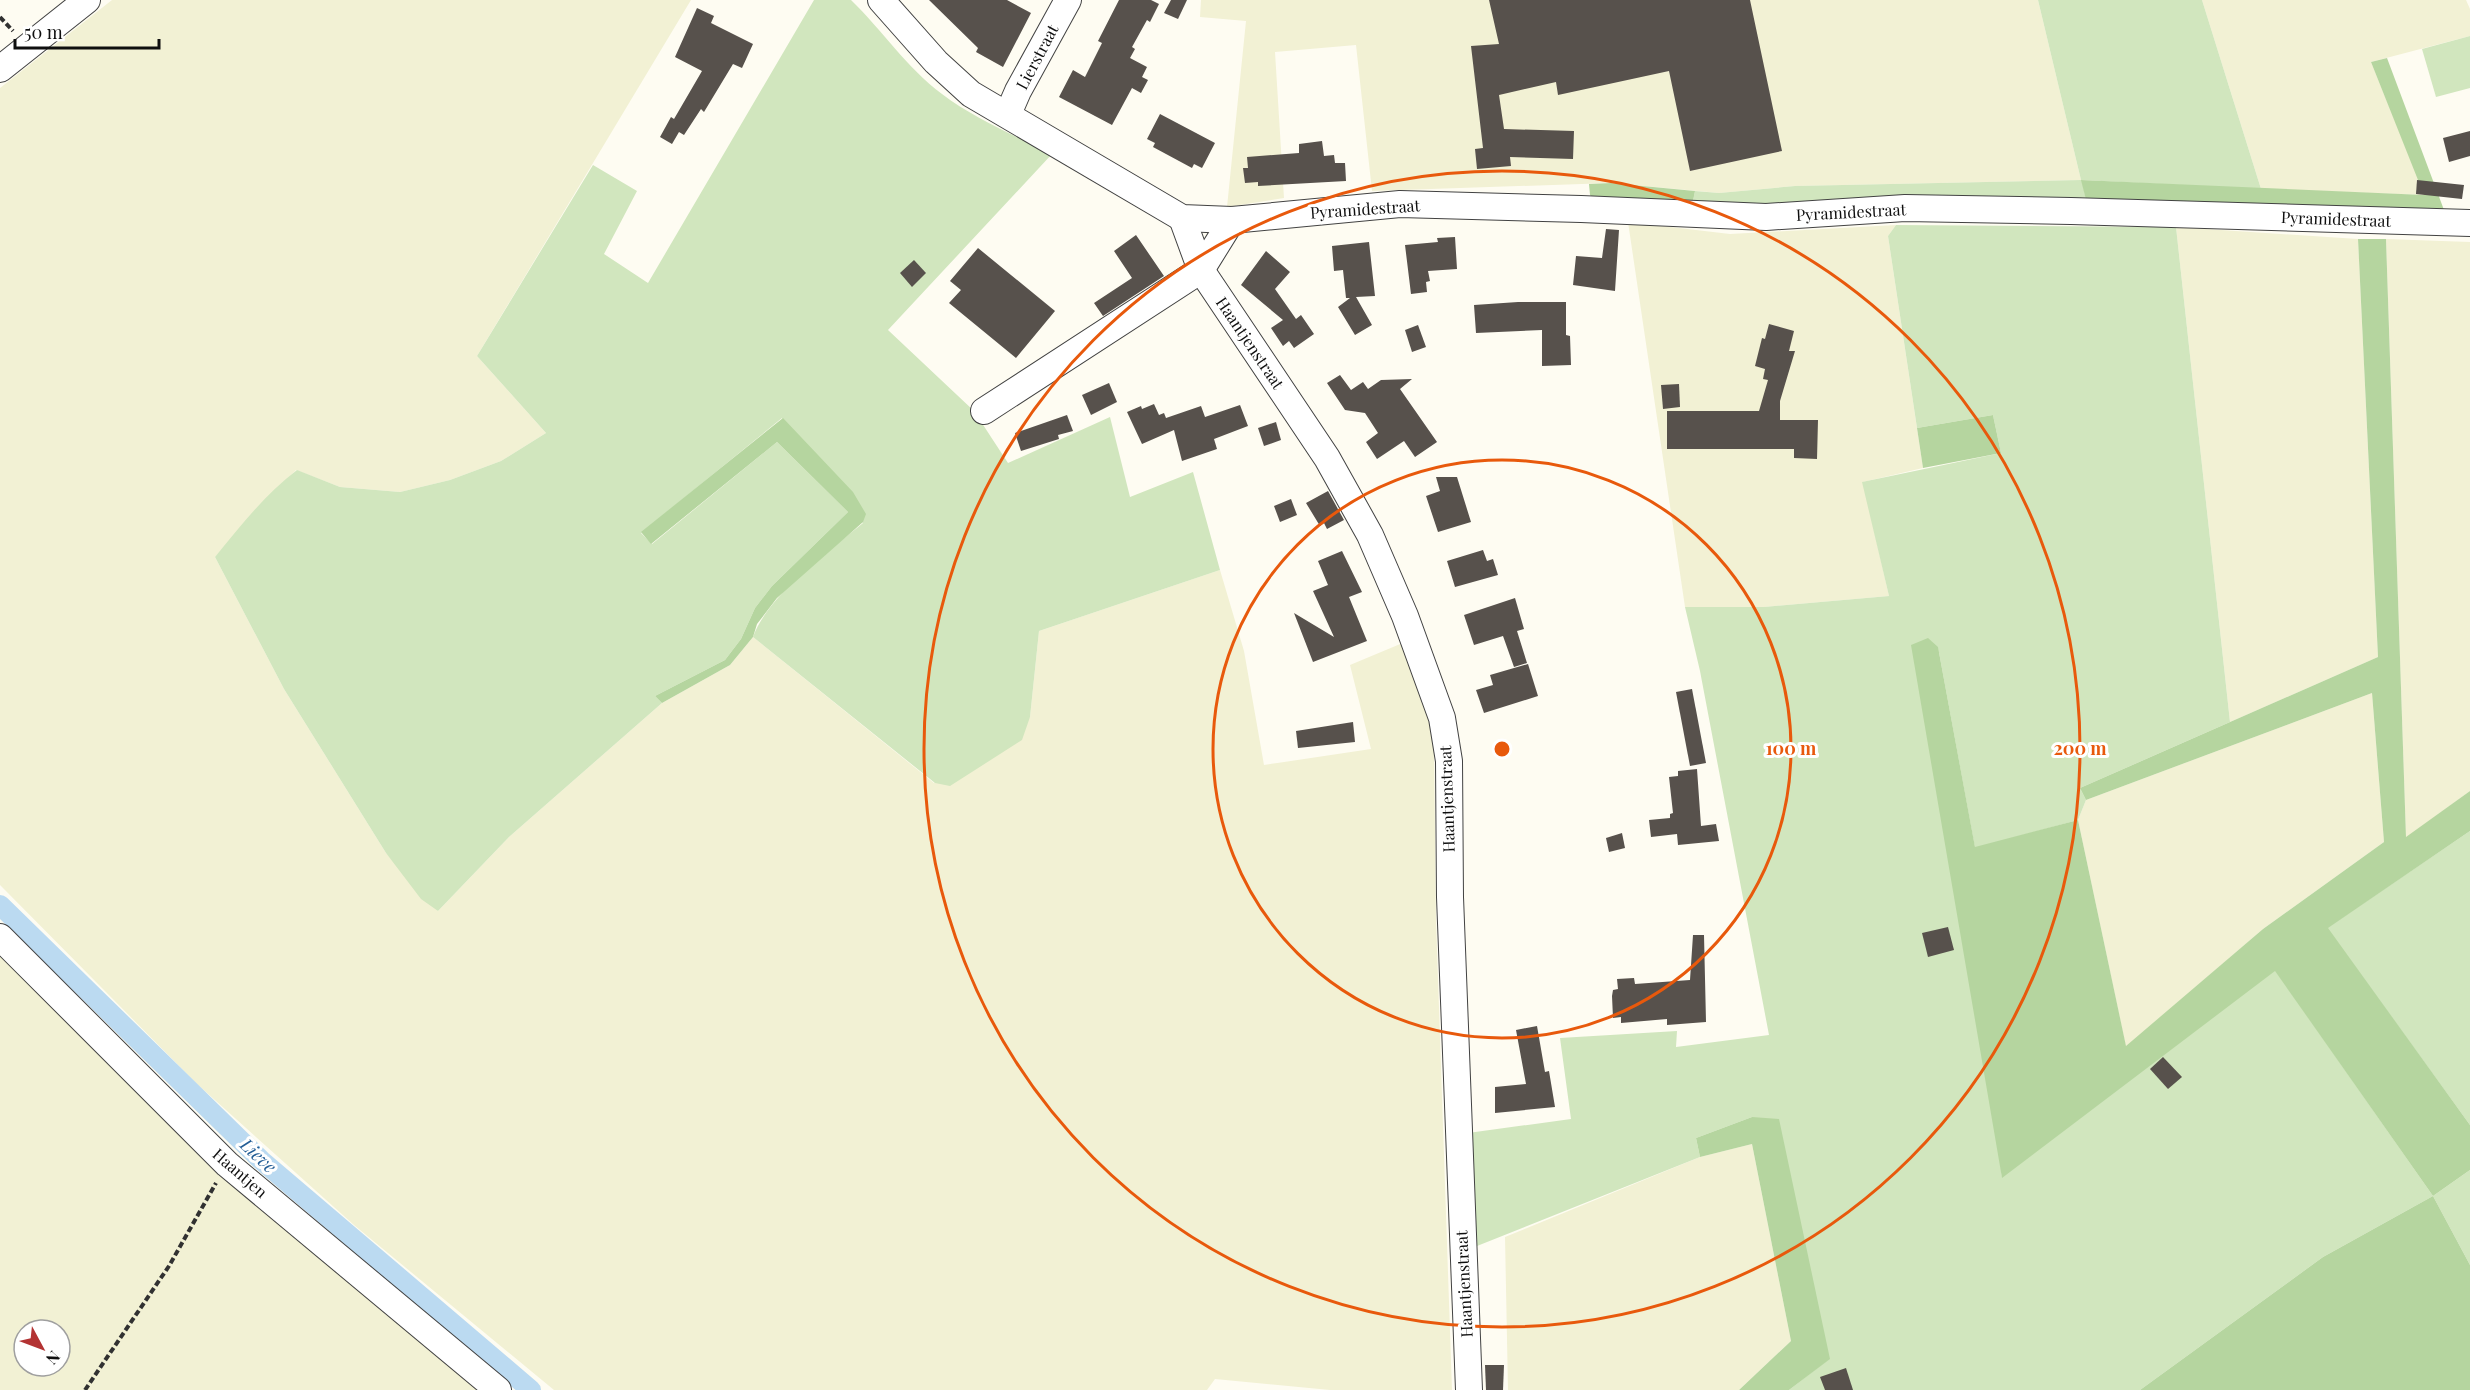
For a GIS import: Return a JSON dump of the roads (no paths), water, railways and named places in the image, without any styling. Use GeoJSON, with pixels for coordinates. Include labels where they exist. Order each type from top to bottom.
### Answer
{"type":"FeatureCollection","features":[{"type":"Feature","properties":{"kind":"street"},"geometry":{"type":"LineString","coordinates":[[0,69],[87,0]]}},
{"type":"Feature","properties":{"kind":"street","name":"Pyramidestraat"},"geometry":{"type":"LineString","coordinates":[[881,0],[936,62],[971,94],[1182,218],[1232,220],[1401,204],[1581,209],[1766,218],[1905,208],[2470,223]]}},
{"type":"Feature","properties":{"kind":"street","name":"Lierstraat"},"geometry":{"type":"LineString","coordinates":[[1008,114],[1018,91],[1068,0]]}},
{"type":"Feature","properties":{"kind":"street","name":"Haantjenstraat"},"geometry":{"type":"LineString","coordinates":[[1182,218],[1201,270],[1327,458],[1370,535],[1405,616],[1442,718],[1449,761],[1450,897],[1469,1390]]}},
{"type":"Feature","properties":{"kind":"street"},"geometry":{"type":"LineString","coordinates":[[984,411],[1201,270],[1232,220]]}},
{"type":"Feature","properties":{"kind":"street","name":"Haantjen"},"geometry":{"type":"LineString","coordinates":[[0,937],[227,1164],[498,1390]]}},
{"type":"Feature","properties":{"kind":"waterway","name":"Lieve"},"geometry":{"type":"LineString","coordinates":[[0,905],[261,1160],[531,1390]]}}]}
